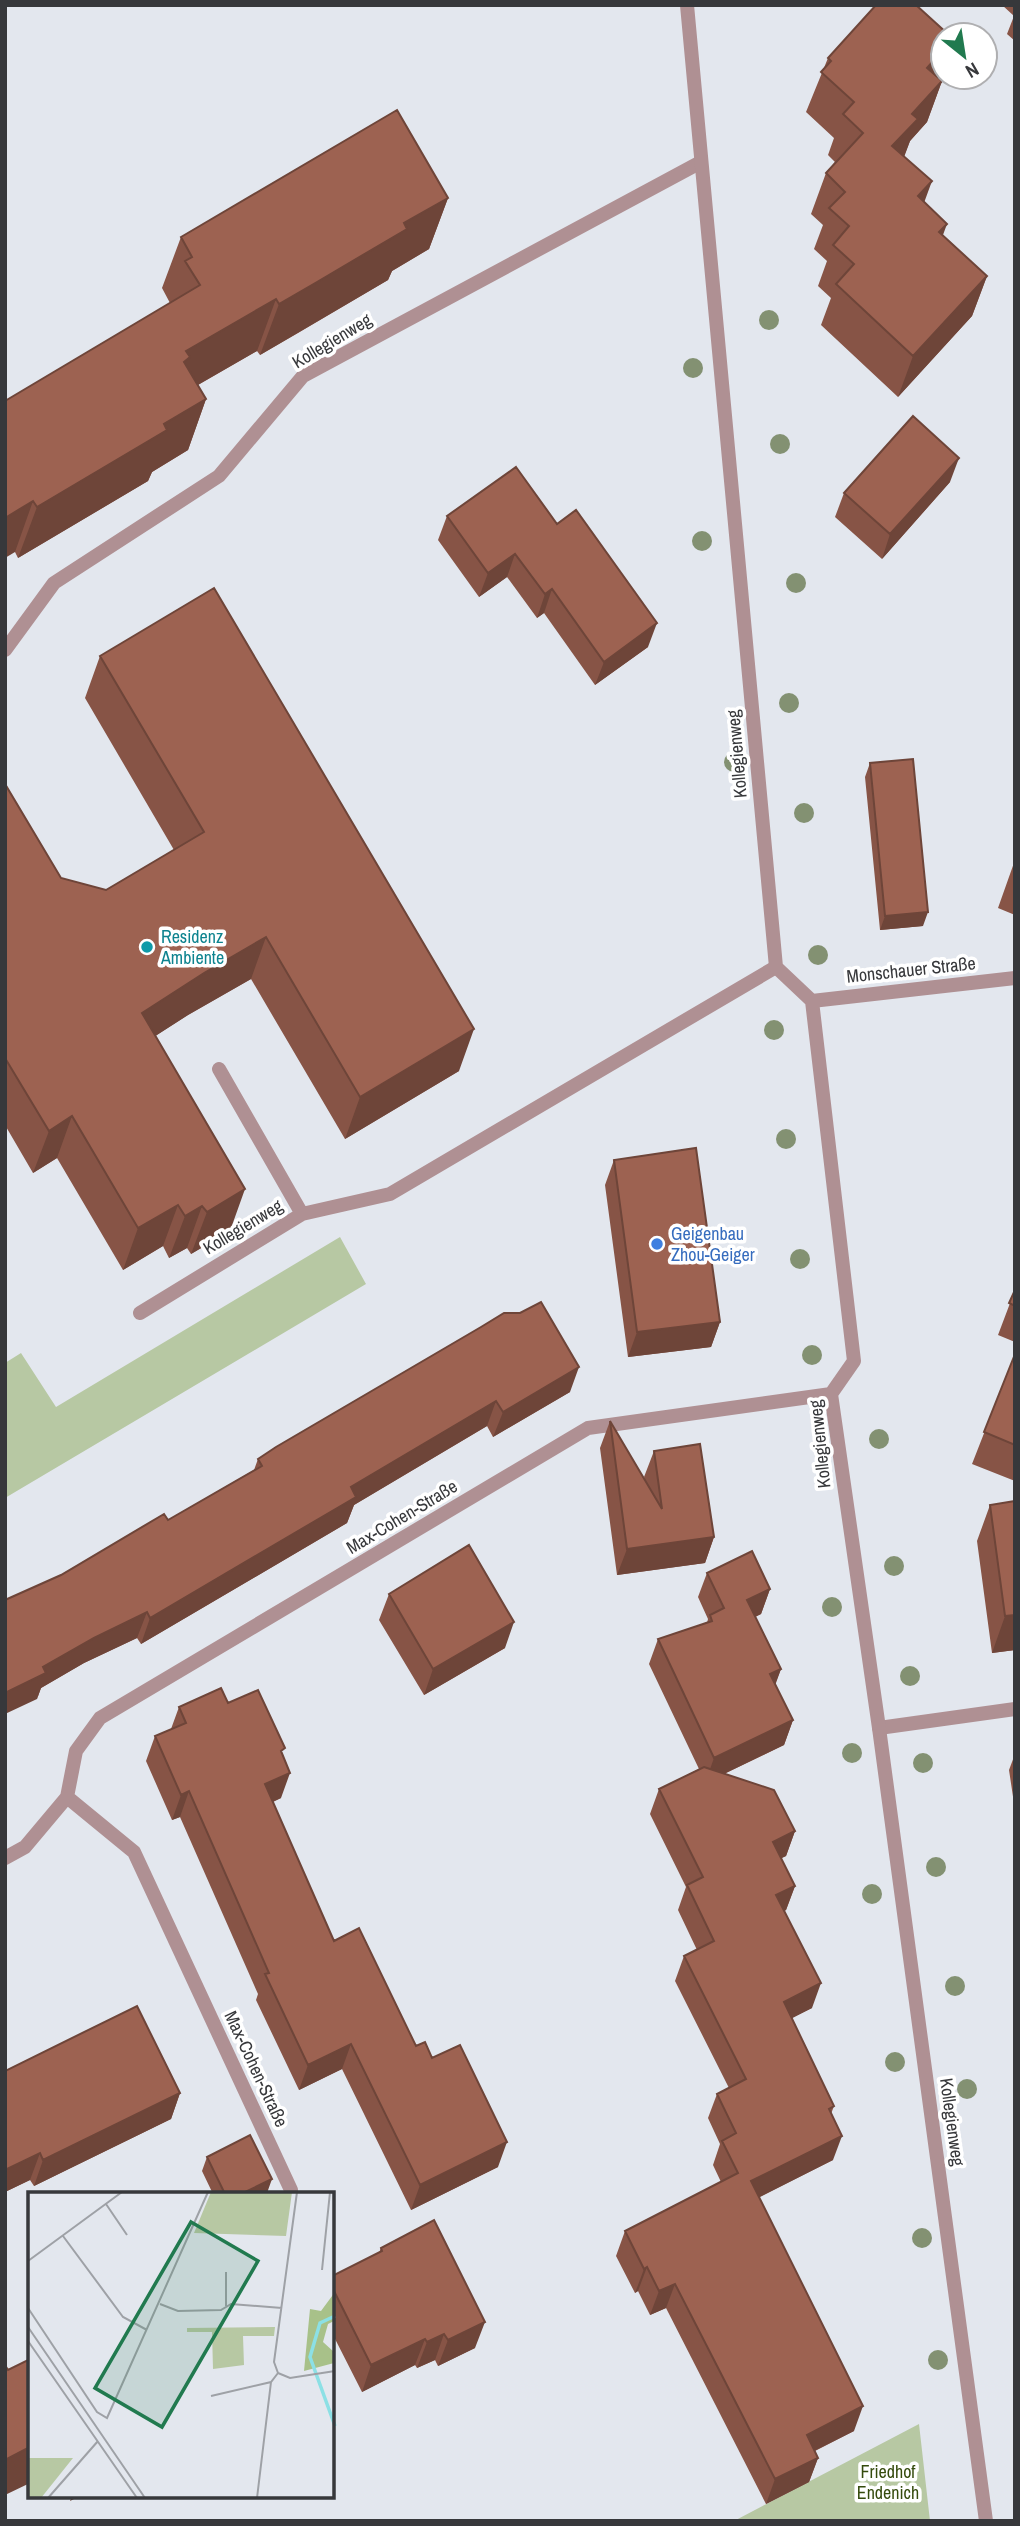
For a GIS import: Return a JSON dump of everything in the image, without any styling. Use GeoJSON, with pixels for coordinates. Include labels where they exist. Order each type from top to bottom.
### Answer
{"type":"FeatureCollection","features":[{"type":"Feature","properties":{"kind":"street","name":"Kollegienweg"},"geometry":{"type":"LineString","coordinates":[[140,1313],[302,1214],[390,1194],[776,967],[688,5]]}},
{"type":"Feature","properties":{"kind":"street","name":"Kollegienweg"},"geometry":{"type":"LineString","coordinates":[[5,650],[54,583],[219,476],[303,376],[701,162]]}},
{"type":"Feature","properties":{"kind":"street"},"geometry":{"type":"LineString","coordinates":[[776,967],[811,1000]]}},
{"type":"Feature","properties":{"kind":"street","name":"Monschauer Straße"},"geometry":{"type":"LineString","coordinates":[[811,1000],[1015,978]]}},
{"type":"Feature","properties":{"kind":"street","name":"Kollegienweg"},"geometry":{"type":"LineString","coordinates":[[811,1000],[854,1361],[831,1394],[986,2521]]}},
{"type":"Feature","properties":{"kind":"street"},"geometry":{"type":"LineString","coordinates":[[219,1069],[302,1214]]}},
{"type":"Feature","properties":{"kind":"street","name":"Max-Cohen-Straße"},"geometry":{"type":"LineString","coordinates":[[5,1858],[25,1847],[67,1797],[76,1751],[100,1718],[588,1428],[831,1394]]}},
{"type":"Feature","properties":{"kind":"street"},"geometry":{"type":"LineString","coordinates":[[879,1728],[1015,1709]]}},
{"type":"Feature","properties":{"kind":"street","name":"Max-Cohen-Straße"},"geometry":{"type":"LineString","coordinates":[[67,1797],[134,1852],[291,2190]]}},
{"type":"Feature","properties":{"kind":"green space"},"geometry":{"type":"Polygon","coordinates":[[[340,1237],[366,1284],[5,1498],[5,1363],[21,1353],[56,1407],[340,1237]]]}},
{"type":"Feature","properties":{"kind":"green space","name":"Friedhof Endenich"},"geometry":{"type":"Polygon","coordinates":[[[919,2424],[930,2521],[734,2521],[919,2424]]]}},
{"type":"Feature","properties":{"kind":"building"},"geometry":{"type":"Polygon","coordinates":[[[876,5],[916,5],[934,21],[929,21],[927,68],[929,91],[933,91],[912,114],[918,119],[892,146],[932,181],[918,196],[947,224],[939,232],[987,276],[913,356],[836,284],[854,264],[833,245],[849,226],[829,208],[845,192],[826,173],[863,133],[843,114],[854,102],[821,72],[831,61],[828,58],[876,5]]]}},
{"type":"Feature","properties":{"kind":"building"},"geometry":{"type":"Polygon","coordinates":[[[397,110],[448,198],[404,223],[407,229],[317,282],[279,304],[276,299],[186,351],[190,357],[184,362],[206,399],[164,424],[167,430],[37,507],[33,501],[5,518],[5,401],[200,285],[185,261],[192,257],[181,237],[397,110]]]}},
{"type":"Feature","properties":{"kind":"building"},"geometry":{"type":"Polygon","coordinates":[[[913,416],[959,458],[890,534],[844,493],[913,416]]]}},
{"type":"Feature","properties":{"kind":"building"},"geometry":{"type":"Polygon","coordinates":[[[516,467],[557,524],[576,510],[657,623],[604,662],[552,589],[545,594],[515,554],[488,573],[447,516],[516,467]]]}},
{"type":"Feature","properties":{"kind":"building"},"geometry":{"type":"Polygon","coordinates":[[[214,588],[474,1029],[360,1097],[266,937],[204,973],[142,1013],[245,1189],[207,1212],[202,1206],[185,1216],[178,1205],[138,1228],[72,1116],[49,1131],[5,1058],[5,784],[61,878],[106,890],[204,832],[100,656],[214,588]]]}},
{"type":"Feature","properties":{"kind":"building"},"geometry":{"type":"Polygon","coordinates":[[[913,759],[928,912],[885,916],[870,763],[913,759]]]}},
{"type":"Feature","properties":{"kind":"building"},"geometry":{"type":"Polygon","coordinates":[[[696,1148],[720,1322],[637,1332],[614,1160],[696,1148]]]}},
{"type":"Feature","properties":{"kind":"building"},"geometry":{"type":"Polygon","coordinates":[[[1015,1290],[1015,1306],[1009,1303],[1015,1290]]]}},
{"type":"Feature","properties":{"kind":"building"},"geometry":{"type":"Polygon","coordinates":[[[541,1302],[579,1367],[503,1412],[496,1401],[351,1487],[356,1497],[150,1618],[147,1612],[94,1638],[43,1667],[46,1673],[5,1693],[5,1600],[61,1575],[164,1514],[168,1520],[262,1466],[258,1459],[276,1447],[504,1313],[520,1313],[541,1302]]]}},
{"type":"Feature","properties":{"kind":"building"},"geometry":{"type":"Polygon","coordinates":[[[1015,1354],[1015,1445],[984,1432],[1015,1354]]]}},
{"type":"Feature","properties":{"kind":"building"},"geometry":{"type":"Polygon","coordinates":[[[610,1421],[662,1509],[654,1451],[700,1444],[714,1537],[627,1549],[610,1421]]]}},
{"type":"Feature","properties":{"kind":"building"},"geometry":{"type":"Polygon","coordinates":[[[1015,1501],[1015,1615],[1005,1616],[990,1505],[1015,1501]]]}},
{"type":"Feature","properties":{"kind":"building"},"geometry":{"type":"Polygon","coordinates":[[[469,1545],[514,1622],[433,1669],[389,1594],[469,1545]]]}},
{"type":"Feature","properties":{"kind":"building"},"geometry":{"type":"Polygon","coordinates":[[[752,1551],[770,1589],[747,1600],[781,1669],[770,1674],[793,1720],[714,1758],[658,1639],[712,1621],[710,1615],[724,1608],[707,1573],[752,1551]]]}},
{"type":"Feature","properties":{"kind":"building"},"geometry":{"type":"Polygon","coordinates":[[[221,1688],[228,1703],[258,1690],[285,1748],[281,1751],[290,1773],[265,1784],[334,1941],[359,1928],[416,2046],[425,2042],[432,2058],[460,2045],[507,2142],[420,2185],[351,2044],[308,2065],[265,1974],[269,1973],[189,1791],[181,1795],[155,1736],[186,1723],[179,1707],[221,1688]]]}},
{"type":"Feature","properties":{"kind":"building"},"geometry":{"type":"Polygon","coordinates":[[[704,1767],[774,1790],[795,1831],[773,1842],[795,1886],[776,1895],[821,1983],[784,2002],[834,2106],[829,2109],[842,2136],[751,2181],[863,2406],[807,2435],[818,2458],[775,2479],[675,2284],[659,2291],[647,2267],[644,2269],[625,2231],[738,2173],[722,2141],[736,2133],[717,2094],[746,2079],[684,1956],[714,1941],[687,1885],[703,1877],[659,1789],[704,1767]]]}},
{"type":"Feature","properties":{"kind":"building"},"geometry":{"type":"Polygon","coordinates":[[[137,2006],[180,2093],[43,2160],[40,2153],[5,2170],[5,2071],[137,2006]]]}},
{"type":"Feature","properties":{"kind":"building"},"geometry":{"type":"Polygon","coordinates":[[[250,2135],[272,2179],[245,2192],[224,2192],[207,2157],[250,2135]]]}},
{"type":"Feature","properties":{"kind":"building"},"geometry":{"type":"Polygon","coordinates":[[[434,2220],[485,2322],[448,2340],[444,2334],[427,2342],[425,2339],[371,2365],[334,2291],[334,2275],[382,2251],[381,2248],[434,2220]]]}},
{"type":"Feature","properties":{"kind":"building"},"geometry":{"type":"Polygon","coordinates":[[[28,2360],[28,2448],[5,2460],[5,2365],[8,2370],[28,2360]]]}},
{"type":"Feature","properties":{"kind":"place","name":"Residenz Ambiente"},"geometry":{"type":"Point","coordinates":[147,947]}},
{"type":"Feature","properties":{"kind":"place","name":"Geigenbau Zhou-Geiger"},"geometry":{"type":"Point","coordinates":[657,1244]}}]}
